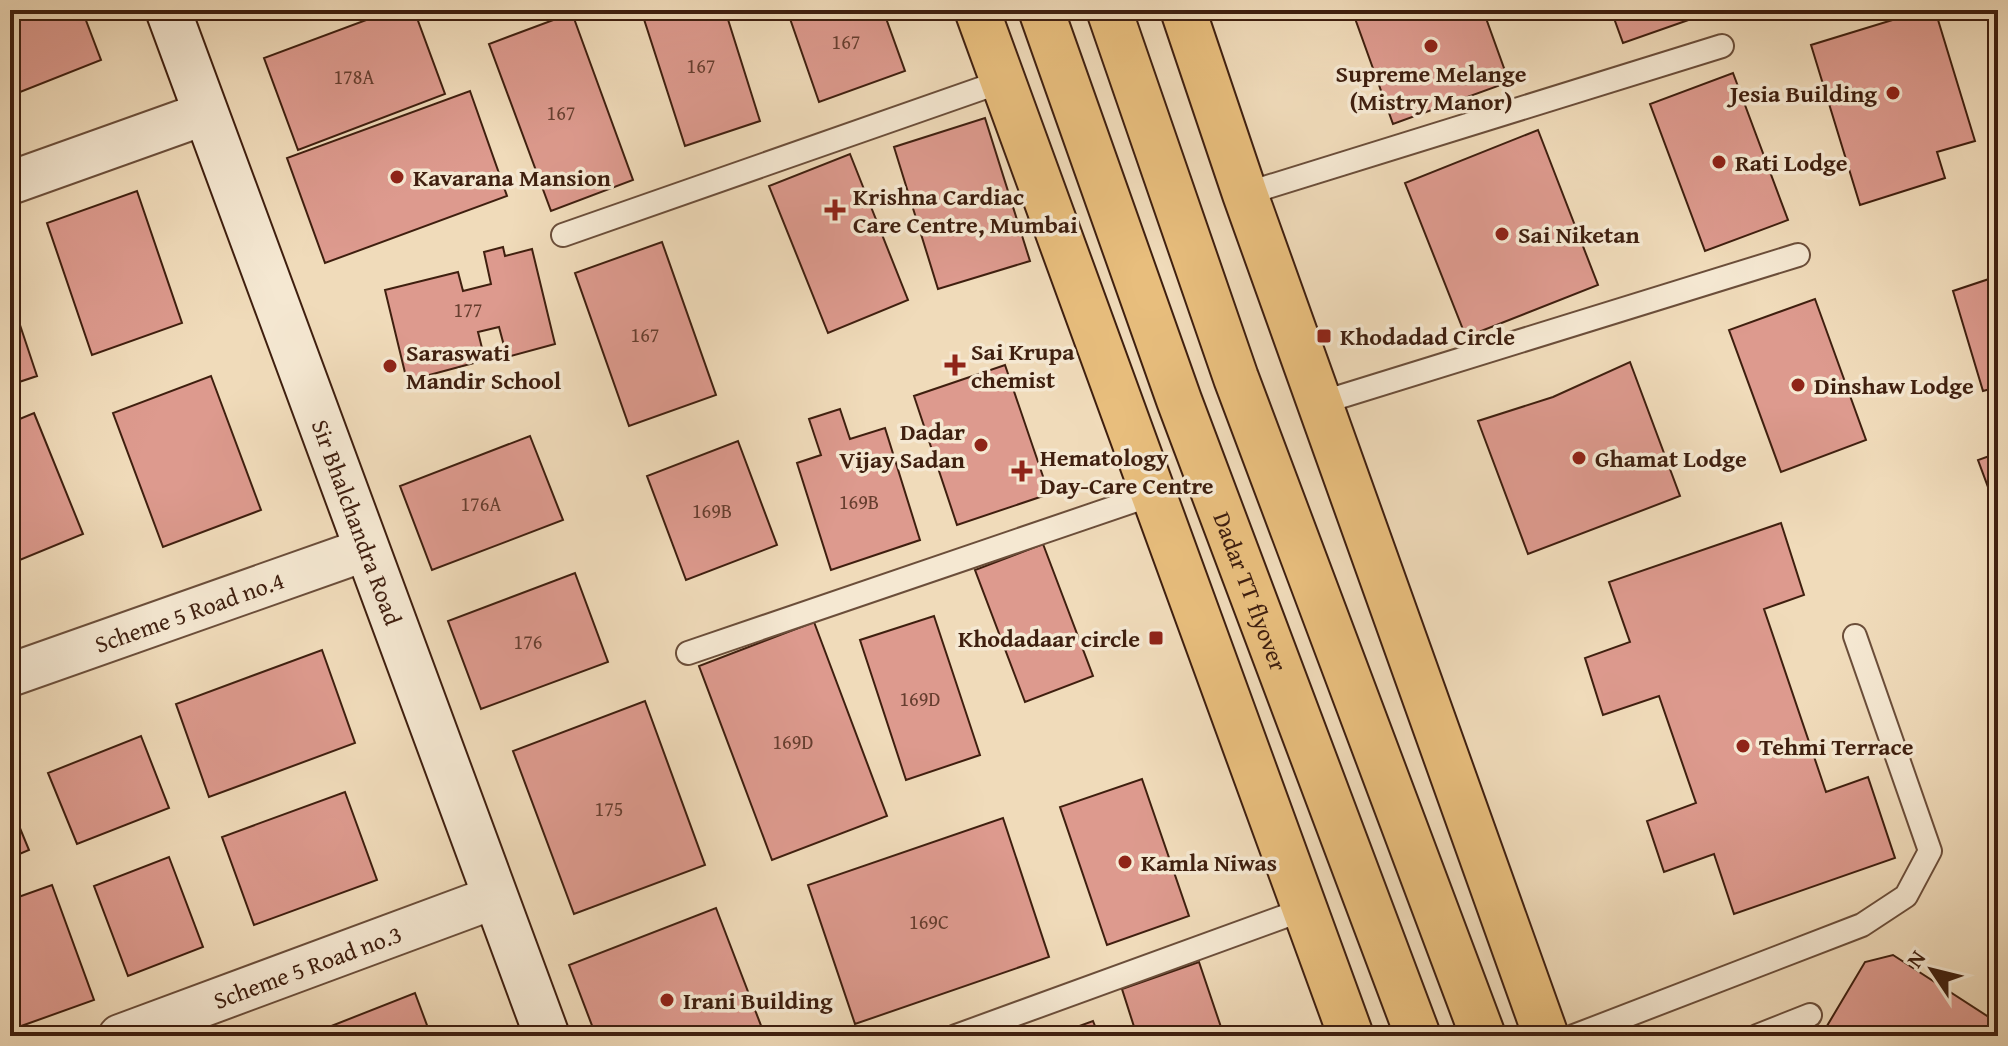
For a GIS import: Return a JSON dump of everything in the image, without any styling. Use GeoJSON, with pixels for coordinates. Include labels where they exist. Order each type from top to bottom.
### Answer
{"type":"FeatureCollection","features":[{"type":"Feature","properties":{"kind":"highway"},"geometry":{"type":"LineString","coordinates":[[977,10],[1351,1036]]}},
{"type":"Feature","properties":{"kind":"highway","name":"Dadar TT flyover"},"geometry":{"type":"LineString","coordinates":[[1041,10],[1179,400],[1418,1036]]}},
{"type":"Feature","properties":{"kind":"highway"},"geometry":{"type":"LineString","coordinates":[[1109,10],[1236,378],[1483,1036]]}},
{"type":"Feature","properties":{"kind":"highway"},"geometry":{"type":"LineString","coordinates":[[1183,10],[1245,194],[1546,1036]]}},
{"type":"Feature","properties":{"kind":"street","name":"Sir Bhalchandra Road"},"geometry":{"type":"LineString","coordinates":[[168,10],[547,1036]]}},
{"type":"Feature","properties":{"kind":"street"},"geometry":{"type":"LineString","coordinates":[[10,183],[206,113]]}},
{"type":"Feature","properties":{"kind":"street","name":"Scheme 5 Road no.4"},"geometry":{"type":"LineString","coordinates":[[10,675],[367,549]]}},
{"type":"Feature","properties":{"kind":"street","name":"Scheme 5 Road no.3"},"geometry":{"type":"LineString","coordinates":[[120,1036],[495,897]]}},
{"type":"Feature","properties":{"kind":"lane"},"geometry":{"type":"LineString","coordinates":[[1245,194],[1722,46]]}},
{"type":"Feature","properties":{"kind":"lane"},"geometry":{"type":"LineString","coordinates":[[563,235],[1003,81]]}},
{"type":"Feature","properties":{"kind":"lane"},"geometry":{"type":"LineString","coordinates":[[1320,403],[1798,255]]}},
{"type":"Feature","properties":{"kind":"lane"},"geometry":{"type":"LineString","coordinates":[[688,653],[1154,494]]}},
{"type":"Feature","properties":{"kind":"lane"},"geometry":{"type":"LineString","coordinates":[[1574,1036],[1862,925],[1906,896],[1930,851],[1855,636]]}},
{"type":"Feature","properties":{"kind":"lane"},"geometry":{"type":"LineString","coordinates":[[956,1036],[1305,909]]}},
{"type":"Feature","properties":{"kind":"lane"},"geometry":{"type":"LineString","coordinates":[[1757,1036],[1810,1015]]}},
{"type":"Feature","properties":{"kind":"building"},"geometry":{"type":"Polygon","coordinates":[[[10,10],[82,10],[101,60],[10,96],[10,10]]]}},
{"type":"Feature","properties":{"kind":"building"},"geometry":{"type":"Polygon","coordinates":[[[393,10],[414,10],[445,94],[298,150],[264,58],[393,10]]]}},
{"type":"Feature","properties":{"kind":"building"},"geometry":{"type":"Polygon","coordinates":[[[641,10],[725,10],[760,121],[685,146],[641,10]]]}},
{"type":"Feature","properties":{"kind":"building"},"geometry":{"type":"Polygon","coordinates":[[[787,10],[883,10],[905,71],[819,102],[787,10]]]}},
{"type":"Feature","properties":{"kind":"building","name":"Supreme Melange (Mistry Manor)"},"geometry":{"type":"Polygon","coordinates":[[[1352,10],[1483,10],[1509,82],[1393,124],[1352,10]]]}},
{"type":"Feature","properties":{"kind":"building"},"geometry":{"type":"Polygon","coordinates":[[[1611,10],[1717,10],[1623,43],[1611,10]]]}},
{"type":"Feature","properties":{"kind":"building","name":"Jesia Building"},"geometry":{"type":"Polygon","coordinates":[[[1925,10],[1935,10],[1975,141],[1937,152],[1945,178],[1860,205],[1811,45],[1925,10]]]}},
{"type":"Feature","properties":{"kind":"building"},"geometry":{"type":"Polygon","coordinates":[[[572,13],[633,180],[551,211],[489,44],[572,13]]]}},
{"type":"Feature","properties":{"kind":"building","name":"Rati Lodge"},"geometry":{"type":"Polygon","coordinates":[[[1733,73],[1788,220],[1705,251],[1650,104],[1733,73]]]}},
{"type":"Feature","properties":{"kind":"building","name":"Kavarana Mansion"},"geometry":{"type":"Polygon","coordinates":[[[470,91],[507,196],[325,263],[287,158],[470,91]]]}},
{"type":"Feature","properties":{"kind":"building"},"geometry":{"type":"Polygon","coordinates":[[[985,118],[1030,261],[938,289],[894,147],[985,118]]]}},
{"type":"Feature","properties":{"kind":"building","name":"Sai Niketan"},"geometry":{"type":"Polygon","coordinates":[[[1538,130],[1598,285],[1466,337],[1405,183],[1538,130]]]}},
{"type":"Feature","properties":{"kind":"building"},"geometry":{"type":"Polygon","coordinates":[[[850,154],[908,300],[828,333],[769,186],[850,154]]]}},
{"type":"Feature","properties":{"kind":"building"},"geometry":{"type":"Polygon","coordinates":[[[137,191],[182,323],[92,355],[47,223],[137,191]]]}},
{"type":"Feature","properties":{"kind":"building"},"geometry":{"type":"Polygon","coordinates":[[[662,242],[716,395],[629,426],[575,273],[662,242]]]}},
{"type":"Feature","properties":{"kind":"building"},"geometry":{"type":"Polygon","coordinates":[[[503,247],[505,256],[532,249],[555,344],[507,357],[499,327],[478,332],[485,360],[407,381],[385,290],[458,272],[463,291],[491,284],[484,252],[503,247]]]}},
{"type":"Feature","properties":{"kind":"building"},"geometry":{"type":"Polygon","coordinates":[[[1998,276],[1998,387],[1983,391],[1953,291],[1998,276]]]}},
{"type":"Feature","properties":{"kind":"building"},"geometry":{"type":"Polygon","coordinates":[[[10,295],[37,376],[10,385],[10,295]]]}},
{"type":"Feature","properties":{"kind":"building","name":"Dinshaw Lodge"},"geometry":{"type":"Polygon","coordinates":[[[1815,299],[1866,440],[1781,472],[1729,330],[1815,299]]]}},
{"type":"Feature","properties":{"kind":"building","name":"Ghamat Lodge"},"geometry":{"type":"Polygon","coordinates":[[[1630,362],[1680,496],[1528,554],[1478,421],[1553,397],[1630,362]]]}},
{"type":"Feature","properties":{"kind":"building","name":"Dadar Vijay Sadan"},"geometry":{"type":"Polygon","coordinates":[[[1005,365],[1049,494],[957,525],[914,396],[1005,365]]]}},
{"type":"Feature","properties":{"kind":"building"},"geometry":{"type":"Polygon","coordinates":[[[211,376],[261,510],[163,547],[113,413],[211,376]]]}},
{"type":"Feature","properties":{"kind":"building"},"geometry":{"type":"Polygon","coordinates":[[[840,409],[850,439],[885,428],[920,540],[831,570],[797,463],[821,455],[809,419],[840,409]]]}},
{"type":"Feature","properties":{"kind":"building"},"geometry":{"type":"Polygon","coordinates":[[[34,413],[83,534],[10,564],[10,423],[34,413]]]}},
{"type":"Feature","properties":{"kind":"building"},"geometry":{"type":"Polygon","coordinates":[[[530,436],[563,520],[432,570],[400,486],[530,436]]]}},
{"type":"Feature","properties":{"kind":"building"},"geometry":{"type":"Polygon","coordinates":[[[738,441],[777,545],[686,580],[647,476],[738,441]]]}},
{"type":"Feature","properties":{"kind":"building"},"geometry":{"type":"Polygon","coordinates":[[[1998,453],[1998,514],[1978,460],[1998,453]]]}},
{"type":"Feature","properties":{"kind":"building","name":"Tehmi Terrace"},"geometry":{"type":"Polygon","coordinates":[[[1781,523],[1804,595],[1764,609],[1826,792],[1868,777],[1895,858],[1734,914],[1714,854],[1664,872],[1647,821],[1696,803],[1659,696],[1603,715],[1585,658],[1630,642],[1609,582],[1781,523]]]}},
{"type":"Feature","properties":{"kind":"building"},"geometry":{"type":"Polygon","coordinates":[[[1043,544],[1093,676],[1025,702],[975,570],[1043,544]]]}},
{"type":"Feature","properties":{"kind":"building"},"geometry":{"type":"Polygon","coordinates":[[[575,573],[608,662],[481,709],[448,621],[575,573]]]}},
{"type":"Feature","properties":{"kind":"building"},"geometry":{"type":"Polygon","coordinates":[[[934,616],[980,755],[906,780],[860,640],[934,616]]]}},
{"type":"Feature","properties":{"kind":"building"},"geometry":{"type":"Polygon","coordinates":[[[814,622],[887,816],[772,860],[699,666],[814,622]]]}},
{"type":"Feature","properties":{"kind":"building"},"geometry":{"type":"Polygon","coordinates":[[[322,650],[355,743],[209,797],[176,704],[322,650]]]}},
{"type":"Feature","properties":{"kind":"building"},"geometry":{"type":"Polygon","coordinates":[[[645,701],[705,865],[574,914],[513,751],[645,701]]]}},
{"type":"Feature","properties":{"kind":"building"},"geometry":{"type":"Polygon","coordinates":[[[141,736],[169,808],[77,844],[48,773],[141,736]]]}},
{"type":"Feature","properties":{"kind":"building","name":"Kamla Niwas"},"geometry":{"type":"Polygon","coordinates":[[[1142,779],[1189,916],[1107,945],[1060,807],[1142,779]]]}},
{"type":"Feature","properties":{"kind":"building"},"geometry":{"type":"Polygon","coordinates":[[[345,792],[377,880],[254,925],[222,837],[345,792]]]}},
{"type":"Feature","properties":{"kind":"building"},"geometry":{"type":"Polygon","coordinates":[[[10,804],[29,850],[10,858],[10,804]]]}},
{"type":"Feature","properties":{"kind":"building"},"geometry":{"type":"Polygon","coordinates":[[[1003,818],[1049,957],[855,1024],[808,885],[1003,818]]]}},
{"type":"Feature","properties":{"kind":"building"},"geometry":{"type":"Polygon","coordinates":[[[169,857],[203,947],[128,976],[94,886],[169,857]]]}},
{"type":"Feature","properties":{"kind":"building"},"geometry":{"type":"Polygon","coordinates":[[[52,885],[94,1000],[10,1030],[10,900],[52,885]]]}},
{"type":"Feature","properties":{"kind":"building","name":"Irani Building"},"geometry":{"type":"Polygon","coordinates":[[[716,908],[765,1036],[596,1036],[569,965],[716,908]]]}},
{"type":"Feature","properties":{"kind":"building"},"geometry":{"type":"Polygon","coordinates":[[[1893,955],[1998,1023],[1998,1036],[1821,1036],[1865,962],[1893,955]]]}},
{"type":"Feature","properties":{"kind":"building"},"geometry":{"type":"Polygon","coordinates":[[[1199,962],[1224,1036],[1137,1036],[1122,989],[1199,962]]]}},
{"type":"Feature","properties":{"kind":"building"},"geometry":{"type":"Polygon","coordinates":[[[415,993],[431,1036],[306,1036],[415,993]]]}},
{"type":"Feature","properties":{"kind":"building"},"geometry":{"type":"Polygon","coordinates":[[[1093,1021],[1099,1036],[1052,1036],[1093,1021]]]}},
{"type":"Feature","properties":{"kind":"place","name":"Supreme Melange (Mistry Manor)"},"geometry":{"type":"Point","coordinates":[1431,46]}},
{"type":"Feature","properties":{"kind":"place","name":"Jesia Building"},"geometry":{"type":"Point","coordinates":[1893,93]}},
{"type":"Feature","properties":{"kind":"place","name":"Rati Lodge"},"geometry":{"type":"Point","coordinates":[1719,162]}},
{"type":"Feature","properties":{"kind":"place","name":"Kavarana Mansion"},"geometry":{"type":"Point","coordinates":[397,177]}},
{"type":"Feature","properties":{"kind":"place","name":"Krishna Cardiac Care Centre, Mumbai"},"geometry":{"type":"Point","coordinates":[835,210]}},
{"type":"Feature","properties":{"kind":"place","name":"Sai Niketan"},"geometry":{"type":"Point","coordinates":[1502,234]}},
{"type":"Feature","properties":{"kind":"place","name":"Khodadad Circle"},"geometry":{"type":"Point","coordinates":[1324,336]}},
{"type":"Feature","properties":{"kind":"place","name":"Sai Krupa chemist"},"geometry":{"type":"Point","coordinates":[955,365]}},
{"type":"Feature","properties":{"kind":"place","name":"Saraswati Mandir School"},"geometry":{"type":"Point","coordinates":[390,366]}},
{"type":"Feature","properties":{"kind":"place","name":"Dinshaw Lodge"},"geometry":{"type":"Point","coordinates":[1798,385]}},
{"type":"Feature","properties":{"kind":"place","name":"Dadar Vijay Sadan"},"geometry":{"type":"Point","coordinates":[981,445]}},
{"type":"Feature","properties":{"kind":"place","name":"Ghamat Lodge"},"geometry":{"type":"Point","coordinates":[1579,458]}},
{"type":"Feature","properties":{"kind":"place","name":"Hematology Day-Care Centre"},"geometry":{"type":"Point","coordinates":[1022,471]}},
{"type":"Feature","properties":{"kind":"place","name":"Khodadaar circle"},"geometry":{"type":"Point","coordinates":[1156,638]}},
{"type":"Feature","properties":{"kind":"place","name":"Tehmi Terrace"},"geometry":{"type":"Point","coordinates":[1743,746]}},
{"type":"Feature","properties":{"kind":"place","name":"Kamla Niwas"},"geometry":{"type":"Point","coordinates":[1125,862]}},
{"type":"Feature","properties":{"kind":"place","name":"Irani Building"},"geometry":{"type":"Point","coordinates":[667,1000]}}]}
